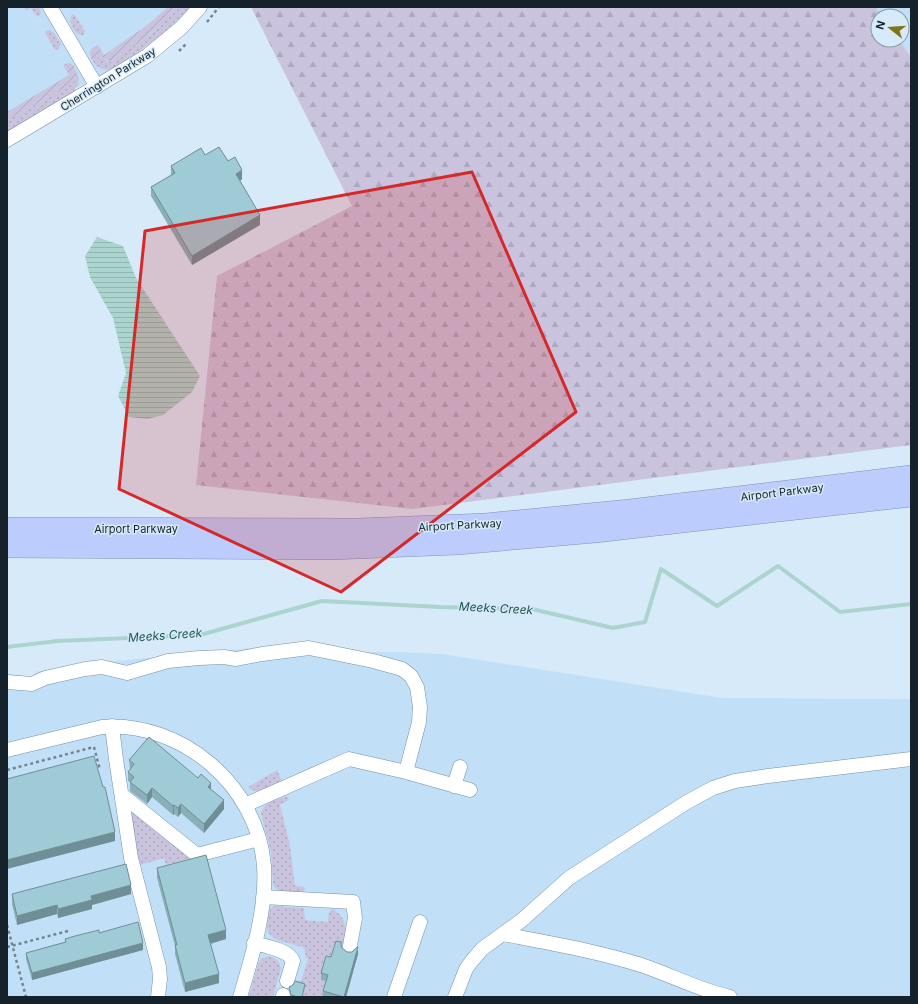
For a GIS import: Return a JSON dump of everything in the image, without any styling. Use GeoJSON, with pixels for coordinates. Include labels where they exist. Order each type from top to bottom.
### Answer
{"type":"FeatureCollection","features":[{"type":"Feature","properties":{"kind":"highway","name":"Airport Parkway"},"geometry":{"type":"LineString","coordinates":[[7,528],[359,529],[486,524],[630,510],[911,476]]}},
{"type":"Feature","properties":{"kind":"highway","name":"Airport Parkway"},"geometry":{"type":"LineString","coordinates":[[7,547],[331,549],[457,544],[595,532],[911,496]]}},
{"type":"Feature","properties":{"kind":"street"},"geometry":{"type":"LineString","coordinates":[[50,7],[97,87]]}},
{"type":"Feature","properties":{"kind":"street","name":"Cherrington Parkway"},"geometry":{"type":"LineString","coordinates":[[7,140],[130,67],[158,48],[200,7]]}},
{"type":"Feature","properties":{"kind":"street"},"geometry":{"type":"LineString","coordinates":[[7,682],[32,684],[44,678],[85,669],[102,667],[127,672],[168,662],[199,658],[236,658],[309,648],[373,661],[402,668],[411,676],[417,686],[420,707],[419,722],[406,772]]}},
{"type":"Feature","properties":{"kind":"street"},"geometry":{"type":"LineString","coordinates":[[7,750],[83,730],[112,726],[129,727],[156,732],[183,745],[208,762],[232,785],[245,806],[259,839],[264,866],[263,897],[254,942],[240,997]]}},
{"type":"Feature","properties":{"kind":"street"},"geometry":{"type":"LineString","coordinates":[[112,726],[132,858],[159,967],[160,979],[158,997]]}},
{"type":"Feature","properties":{"kind":"street"},"geometry":{"type":"LineString","coordinates":[[245,806],[349,759],[406,772],[470,790]]}},
{"type":"Feature","properties":{"kind":"street"},"geometry":{"type":"LineString","coordinates":[[455,997],[462,978],[471,962],[482,949],[534,909],[569,878],[687,802],[713,788],[735,781],[911,759]]}},
{"type":"Feature","properties":{"kind":"street"},"geometry":{"type":"LineString","coordinates":[[454,786],[460,767]]}},
{"type":"Feature","properties":{"kind":"street"},"geometry":{"type":"LineString","coordinates":[[122,795],[197,855],[259,839]]}},
{"type":"Feature","properties":{"kind":"street"},"geometry":{"type":"LineString","coordinates":[[263,897],[353,902],[355,918],[348,951]]}},
{"type":"Feature","properties":{"kind":"street"},"geometry":{"type":"LineString","coordinates":[[394,997],[420,922]]}},
{"type":"Feature","properties":{"kind":"street"},"geometry":{"type":"LineString","coordinates":[[503,934],[608,955],[654,970],[704,990],[730,997]]}},
{"type":"Feature","properties":{"kind":"street"},"geometry":{"type":"LineString","coordinates":[[254,942],[284,952],[291,956],[293,961],[287,981]]}},
{"type":"Feature","properties":{"kind":"path"},"geometry":{"type":"LineString","coordinates":[[7,770],[94,747],[100,770]]}},
{"type":"Feature","properties":{"kind":"path"},"geometry":{"type":"LineString","coordinates":[[7,925],[26,997]]}},
{"type":"Feature","properties":{"kind":"path"},"geometry":{"type":"LineString","coordinates":[[7,947],[68,931]]}},
{"type":"Feature","properties":{"kind":"highlighted area"},"geometry":{"type":"Polygon","coordinates":[[[472,172],[576,412],[341,592],[119,489],[145,231],[472,172]]]}},
{"type":"Feature","properties":{"kind":"shaded area"},"geometry":{"type":"Polygon","coordinates":[[[7,7],[195,7],[137,60],[77,87],[7,128],[7,7]]]}},
{"type":"Feature","properties":{"kind":"shaded area"},"geometry":{"type":"Polygon","coordinates":[[[876,7],[911,7],[911,57],[905,48],[910,48],[910,8],[876,7]]]}},
{"type":"Feature","properties":{"kind":"shaded area"},"geometry":{"type":"Polygon","coordinates":[[[97,237],[123,246],[136,278],[200,376],[192,392],[163,415],[148,419],[129,417],[118,396],[126,373],[113,318],[90,277],[85,256],[97,237]]]}},
{"type":"Feature","properties":{"kind":"shaded area"},"geometry":{"type":"Polygon","coordinates":[[[312,642],[352,652],[442,654],[722,698],[911,699],[911,997],[7,997],[7,674],[21,675],[27,681],[39,671],[104,662],[312,642]]]}},
{"type":"Feature","properties":{"kind":"green space"},"geometry":{"type":"Polygon","coordinates":[[[24,7],[39,7],[41,12],[40,15],[37,17],[31,8],[26,10],[24,7]]]}},
{"type":"Feature","properties":{"kind":"green space"},"geometry":{"type":"Polygon","coordinates":[[[168,7],[180,7],[155,30],[110,62],[101,56],[93,61],[90,56],[91,49],[98,45],[104,55],[146,26],[168,7]]]}},
{"type":"Feature","properties":{"kind":"green space"},"geometry":{"type":"Polygon","coordinates":[[[180,7],[190,7],[146,47],[120,65],[113,68],[104,69],[98,67],[94,63],[93,61],[101,56],[110,62],[152,33],[180,7]]]}},
{"type":"Feature","properties":{"kind":"green space"},"geometry":{"type":"Polygon","coordinates":[[[251,7],[876,7],[877,8],[870,8],[870,48],[905,48],[911,57],[911,445],[412,509],[196,485],[217,276],[352,206],[251,7]]]}},
{"type":"Feature","properties":{"kind":"green space"},"geometry":{"type":"Polygon","coordinates":[[[72,14],[75,15],[85,31],[84,35],[78,34],[71,25],[70,21],[72,14]]]}},
{"type":"Feature","properties":{"kind":"green space"},"geometry":{"type":"Polygon","coordinates":[[[50,30],[54,33],[61,44],[58,50],[55,50],[45,33],[46,31],[50,30]]]}},
{"type":"Feature","properties":{"kind":"green space"},"geometry":{"type":"Polygon","coordinates":[[[70,63],[74,66],[79,78],[70,85],[7,121],[7,112],[69,75],[64,66],[65,64],[70,63]]]}},
{"type":"Feature","properties":{"kind":"green space"},"geometry":{"type":"Polygon","coordinates":[[[79,78],[78,85],[73,92],[7,132],[7,121],[70,85],[79,78]]]}},
{"type":"Feature","properties":{"kind":"green space"},"geometry":{"type":"Polygon","coordinates":[[[277,770],[282,781],[260,791],[251,790],[248,787],[277,770]]]}},
{"type":"Feature","properties":{"kind":"green space"},"geometry":{"type":"Polygon","coordinates":[[[286,796],[289,800],[280,805],[290,845],[295,886],[304,887],[305,889],[303,892],[282,891],[275,888],[273,885],[271,852],[261,813],[265,806],[274,800],[286,796]]]}},
{"type":"Feature","properties":{"kind":"green space"},"geometry":{"type":"Polygon","coordinates":[[[131,809],[191,858],[166,865],[164,858],[140,865],[137,860],[131,809]]]}},
{"type":"Feature","properties":{"kind":"green space"},"geometry":{"type":"Polygon","coordinates":[[[274,906],[304,908],[305,920],[328,922],[329,912],[332,909],[341,916],[344,921],[346,931],[342,949],[336,960],[321,979],[328,982],[324,997],[302,997],[305,986],[297,983],[298,981],[301,981],[308,959],[306,958],[304,948],[278,940],[269,933],[267,928],[268,914],[274,906]]]}},
{"type":"Feature","properties":{"kind":"green space"},"geometry":{"type":"Polygon","coordinates":[[[268,956],[273,957],[279,963],[281,968],[273,997],[249,997],[258,964],[261,959],[268,956]]]}},
{"type":"Feature","properties":{"kind":"building"},"geometry":{"type":"Polygon","coordinates":[[[219,147],[228,161],[235,157],[242,170],[236,174],[260,215],[192,256],[151,187],[175,173],[171,166],[201,148],[205,155],[219,147]]]}},
{"type":"Feature","properties":{"kind":"building"},"geometry":{"type":"Polygon","coordinates":[[[149,737],[198,778],[201,774],[211,783],[208,787],[224,800],[204,824],[181,804],[178,808],[174,805],[173,806],[152,788],[147,795],[130,782],[134,777],[128,772],[134,764],[129,760],[149,737]]]}},
{"type":"Feature","properties":{"kind":"building"},"geometry":{"type":"Polygon","coordinates":[[[94,756],[103,787],[105,787],[115,832],[7,860],[7,779],[94,756]]]}},
{"type":"Feature","properties":{"kind":"building"},"geometry":{"type":"Polygon","coordinates":[[[206,855],[226,930],[208,935],[219,974],[185,983],[175,945],[177,945],[157,868],[206,855]]]}},
{"type":"Feature","properties":{"kind":"building"},"geometry":{"type":"Polygon","coordinates":[[[126,864],[131,885],[91,896],[92,900],[58,909],[57,905],[17,916],[12,894],[126,864]]]}},
{"type":"Feature","properties":{"kind":"building"},"geometry":{"type":"Polygon","coordinates":[[[138,922],[143,943],[32,973],[26,953],[66,942],[65,939],[75,936],[99,930],[99,933],[138,922]]]}},
{"type":"Feature","properties":{"kind":"building"},"geometry":{"type":"Polygon","coordinates":[[[336,941],[341,942],[341,947],[347,952],[352,952],[358,947],[344,997],[323,991],[328,975],[321,973],[326,956],[331,957],[336,941]]]}},
{"type":"Feature","properties":{"kind":"building"},"geometry":{"type":"Polygon","coordinates":[[[295,981],[305,984],[302,997],[291,995],[289,987],[293,985],[295,981]]]}},
{"type":"Feature","properties":{"kind":"waterway","name":"Meeks Creek"},"geometry":{"type":"LineString","coordinates":[[7,647],[57,641],[200,635],[322,601],[440,607],[532,609],[613,628],[645,622],[661,569],[717,606],[778,566],[840,612],[911,604]]}}]}
